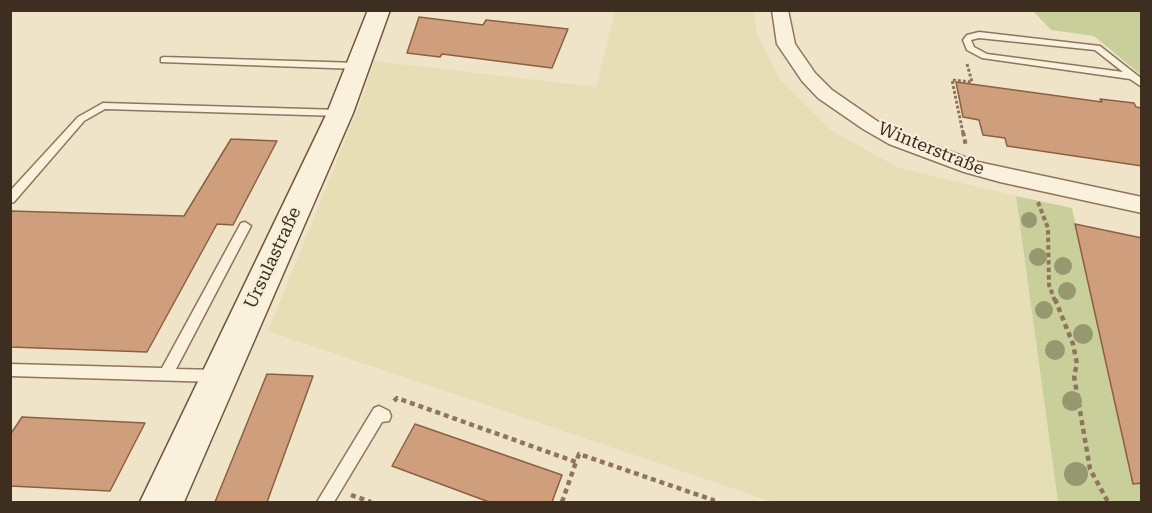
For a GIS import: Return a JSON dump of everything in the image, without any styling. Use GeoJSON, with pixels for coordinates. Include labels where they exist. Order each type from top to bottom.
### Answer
{"type":"FeatureCollection","features":[{"type":"Feature","properties":{"kind":"street","name":"Ursulastraße"},"geometry":{"type":"LineString","coordinates":[[162,502],[339,113],[379,10]]}},
{"type":"Feature","properties":{"kind":"street","name":"Winterstraße"},"geometry":{"type":"LineString","coordinates":[[780,10],[786,44],[808,77],[825,94],[862,120],[896,139],[971,167],[1034,183],[1142,205]]}},
{"type":"Feature","properties":{"kind":"lane"},"geometry":{"type":"LineString","coordinates":[[1131,76],[985,56],[974,51],[967,40],[979,35],[1097,48],[1142,84]]}},
{"type":"Feature","properties":{"kind":"lane"},"geometry":{"type":"LineString","coordinates":[[164,60],[358,66]]}},
{"type":"Feature","properties":{"kind":"lane"},"geometry":{"type":"LineString","coordinates":[[10,199],[81,119],[103,106],[339,113]]}},
{"type":"Feature","properties":{"kind":"lane"},"geometry":{"type":"LineString","coordinates":[[166,374],[244,225]]}},
{"type":"Feature","properties":{"kind":"lane"},"geometry":{"type":"LineString","coordinates":[[10,370],[218,376]]}},
{"type":"Feature","properties":{"kind":"lane"},"geometry":{"type":"LineString","coordinates":[[325,502],[379,413],[384,416]]}},
{"type":"Feature","properties":{"kind":"path"},"geometry":{"type":"LineString","coordinates":[[971,167],[952,80],[972,82],[966,59],[974,51]]}},
{"type":"Feature","properties":{"kind":"path"},"geometry":{"type":"LineString","coordinates":[[1034,183],[1037,201],[1048,228],[1050,240],[1049,285],[1073,344],[1077,364],[1074,376],[1090,469],[1108,502]]}},
{"type":"Feature","properties":{"kind":"path"},"geometry":{"type":"LineString","coordinates":[[384,416],[397,398],[576,462]]}},
{"type":"Feature","properties":{"kind":"path"},"geometry":{"type":"LineString","coordinates":[[562,502],[579,453],[712,500],[712,502]]}},
{"type":"Feature","properties":{"kind":"shaded area"},"geometry":{"type":"Polygon","coordinates":[[[615,11],[754,11],[757,34],[778,77],[832,131],[899,168],[1016,196],[1058,502],[773,502],[268,331],[362,99],[374,61],[596,87],[615,11]]]}},
{"type":"Feature","properties":{"kind":"green space"},"geometry":{"type":"Polygon","coordinates":[[[1033,11],[1141,11],[1141,75],[1094,36],[1051,30],[1033,11]]]}},
{"type":"Feature","properties":{"kind":"green space"},"geometry":{"type":"Polygon","coordinates":[[[1016,196],[1072,208],[1131,478],[1141,481],[1141,502],[1058,502],[1016,196]]]}},
{"type":"Feature","properties":{"kind":"building"},"geometry":{"type":"Polygon","coordinates":[[[419,17],[483,25],[486,20],[568,29],[552,68],[442,54],[440,57],[407,53],[419,17]]]}},
{"type":"Feature","properties":{"kind":"building"},"geometry":{"type":"Polygon","coordinates":[[[956,82],[1102,102],[1100,99],[1134,103],[1136,107],[1142,108],[1142,166],[1007,146],[1005,138],[983,135],[979,120],[963,117],[956,82]]]}},
{"type":"Feature","properties":{"kind":"building"},"geometry":{"type":"Polygon","coordinates":[[[231,139],[277,141],[233,225],[217,224],[147,352],[10,347],[10,211],[184,216],[231,139]]]}},
{"type":"Feature","properties":{"kind":"building"},"geometry":{"type":"Polygon","coordinates":[[[1075,224],[1142,238],[1142,483],[1133,484],[1075,224]]]}},
{"type":"Feature","properties":{"kind":"building"},"geometry":{"type":"Polygon","coordinates":[[[267,374],[313,376],[267,502],[215,502],[267,374]]]}},
{"type":"Feature","properties":{"kind":"building"},"geometry":{"type":"Polygon","coordinates":[[[22,417],[145,423],[110,491],[10,486],[10,435],[22,417]]]}},
{"type":"Feature","properties":{"kind":"building"},"geometry":{"type":"Polygon","coordinates":[[[415,424],[562,475],[552,502],[489,502],[392,466],[415,424]]]}}]}
